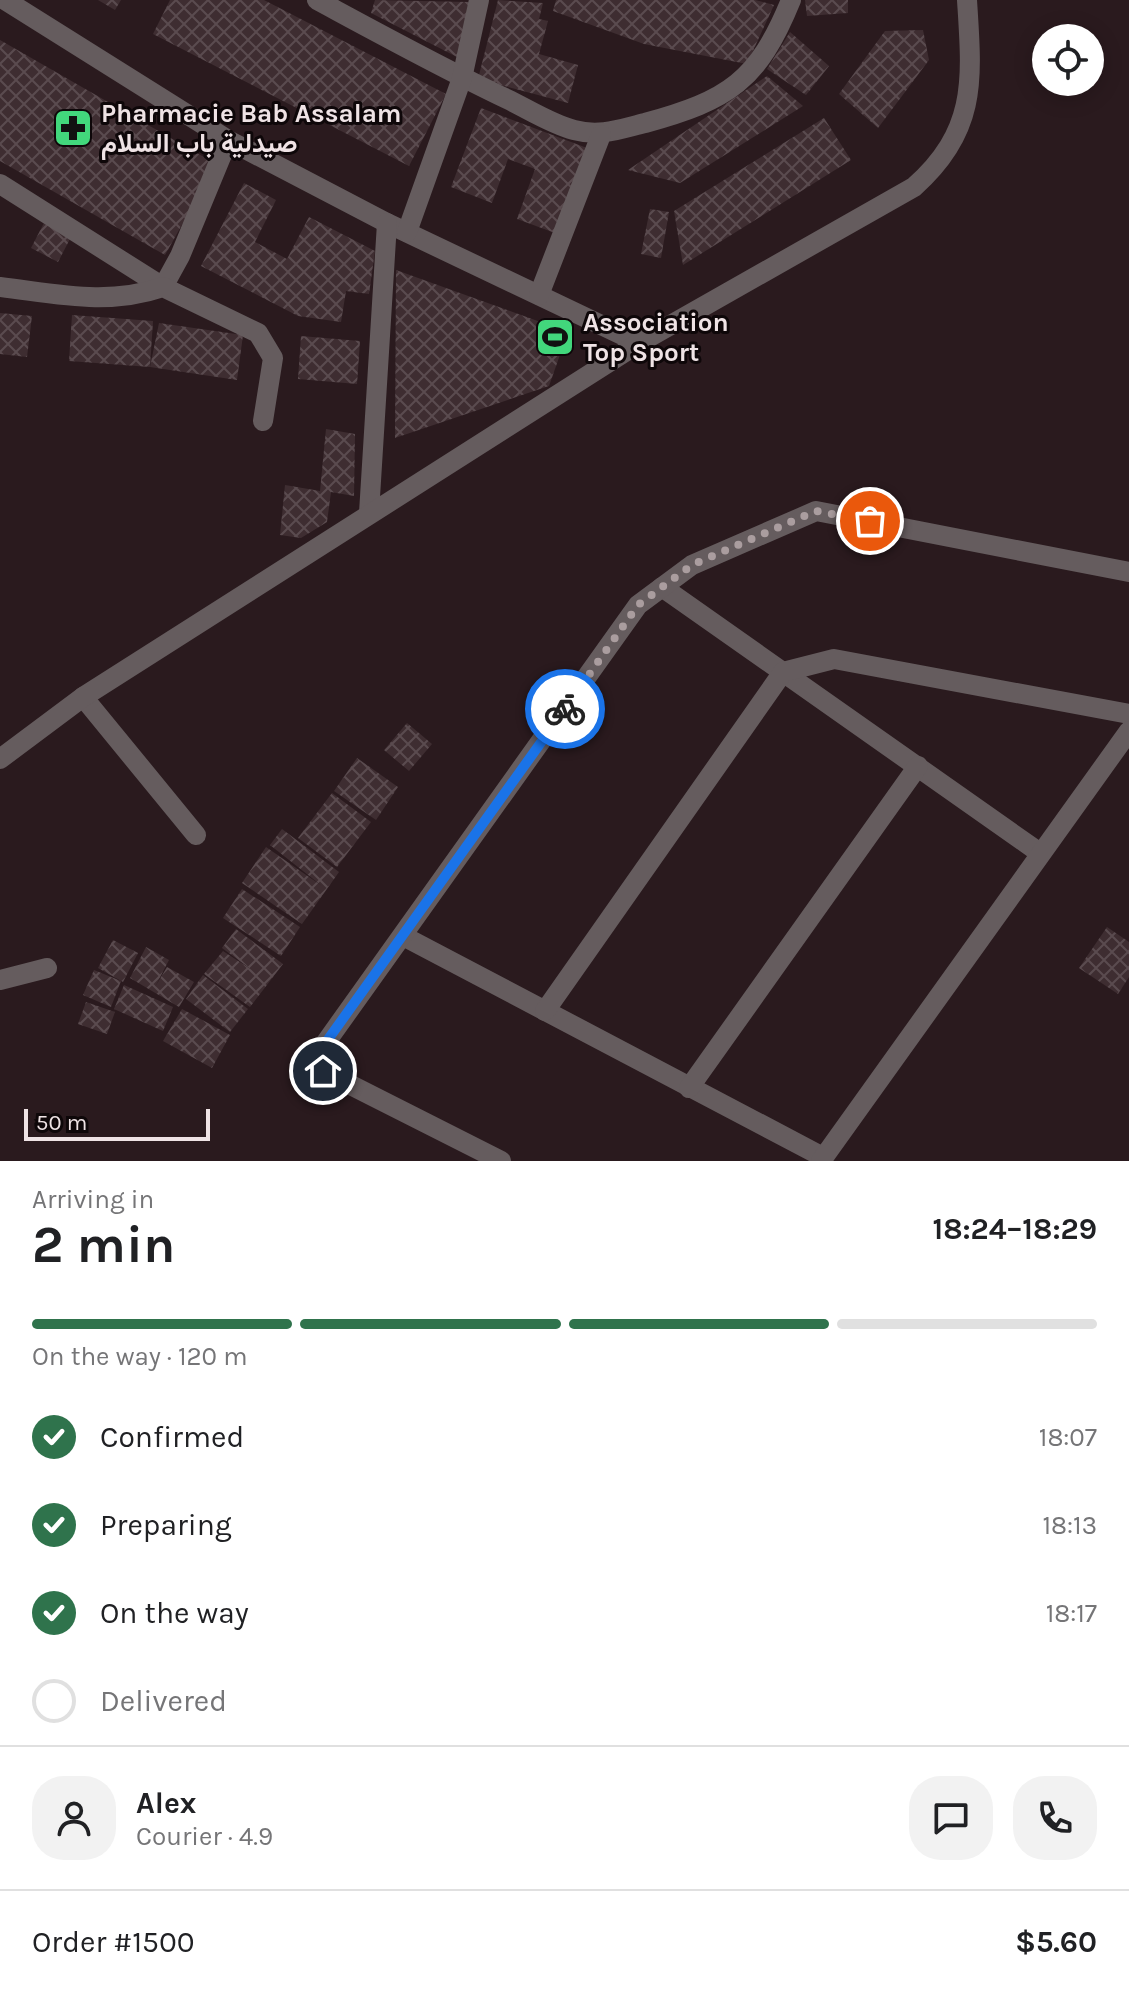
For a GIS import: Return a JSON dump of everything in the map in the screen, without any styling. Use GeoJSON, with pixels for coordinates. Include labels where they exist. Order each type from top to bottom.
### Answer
{"type":"FeatureCollection","features":[{"type":"Feature","properties":{"kind":"street"},"geometry":{"type":"LineString","coordinates":[[5,0],[228,140],[387,223],[639,343]]}},
{"type":"Feature","properties":{"kind":"street"},"geometry":{"type":"LineString","coordinates":[[317,0],[462,78],[572,129],[601,135],[700,107],[727,93],[753,70],[774,41],[791,0]]}},
{"type":"Feature","properties":{"kind":"street"},"geometry":{"type":"LineString","coordinates":[[407,232],[462,78],[479,0]]}},
{"type":"Feature","properties":{"kind":"street"},"geometry":{"type":"LineString","coordinates":[[0,759],[83,697],[369,513],[639,343],[895,199],[930,173],[957,136],[970,94],[967,0]]}},
{"type":"Feature","properties":{"kind":"street"},"geometry":{"type":"LineString","coordinates":[[539,295],[601,135]]}},
{"type":"Feature","properties":{"kind":"street"},"geometry":{"type":"LineString","coordinates":[[0,287],[108,299],[131,298],[163,287],[180,256],[228,140]]}},
{"type":"Feature","properties":{"kind":"street"},"geometry":{"type":"LineString","coordinates":[[0,184],[163,287],[258,333],[273,358],[263,421]]}},
{"type":"Feature","properties":{"kind":"street"},"geometry":{"type":"LineString","coordinates":[[369,513],[387,223]]}},
{"type":"Feature","properties":{"kind":"street"},"geometry":{"type":"LineString","coordinates":[[501,1161],[323,1071],[319,1052],[638,605],[692,565],[816,511],[1129,572]]}},
{"type":"Feature","properties":{"kind":"street"},"geometry":{"type":"LineString","coordinates":[[662,587],[1040,853]]}},
{"type":"Feature","properties":{"kind":"street"},"geometry":{"type":"LineString","coordinates":[[545,1011],[783,672],[834,659],[1129,714]]}},
{"type":"Feature","properties":{"kind":"street"},"geometry":{"type":"LineString","coordinates":[[83,697],[196,835]]}},
{"type":"Feature","properties":{"kind":"street"},"geometry":{"type":"LineString","coordinates":[[403,936],[822,1159],[1129,731]]}},
{"type":"Feature","properties":{"kind":"street"},"geometry":{"type":"LineString","coordinates":[[689,1088],[918,766]]}},
{"type":"Feature","properties":{"kind":"street"},"geometry":{"type":"LineString","coordinates":[[0,980],[47,968]]}},
{"type":"Feature","properties":{"kind":"building"},"geometry":{"type":"Polygon","coordinates":[[[98,0],[121,0],[115,10],[98,0]]]}},
{"type":"Feature","properties":{"kind":"building"},"geometry":{"type":"Polygon","coordinates":[[[170,0],[264,0],[446,94],[409,166],[153,34],[170,0]]]}},
{"type":"Feature","properties":{"kind":"building"},"geometry":{"type":"Polygon","coordinates":[[[375,0],[469,2],[457,57],[371,13],[375,0]]]}},
{"type":"Feature","properties":{"kind":"building"},"geometry":{"type":"Polygon","coordinates":[[[498,0],[543,3],[539,19],[548,21],[539,54],[578,65],[568,103],[478,79],[498,0]]]}},
{"type":"Feature","properties":{"kind":"building"},"geometry":{"type":"Polygon","coordinates":[[[556,0],[755,0],[774,5],[747,64],[644,44],[553,11],[556,0]]]}},
{"type":"Feature","properties":{"kind":"building"},"geometry":{"type":"Polygon","coordinates":[[[805,0],[848,0],[848,13],[807,16],[805,0]]]}},
{"type":"Feature","properties":{"kind":"building"},"geometry":{"type":"Polygon","coordinates":[[[923,30],[929,60],[878,128],[839,94],[885,31],[923,30]]]}},
{"type":"Feature","properties":{"kind":"building"},"geometry":{"type":"Polygon","coordinates":[[[790,32],[829,66],[806,95],[767,69],[790,32]]]}},
{"type":"Feature","properties":{"kind":"building"},"geometry":{"type":"Polygon","coordinates":[[[0,40],[216,164],[165,255],[0,161],[0,40]]]}},
{"type":"Feature","properties":{"kind":"building"},"geometry":{"type":"Polygon","coordinates":[[[767,76],[803,106],[680,183],[628,170],[767,76]]]}},
{"type":"Feature","properties":{"kind":"building"},"geometry":{"type":"Polygon","coordinates":[[[481,108],[587,148],[555,233],[517,219],[535,169],[508,159],[492,203],[451,187],[481,108]]]}},
{"type":"Feature","properties":{"kind":"building"},"geometry":{"type":"Polygon","coordinates":[[[824,118],[851,160],[683,265],[674,211],[824,118]]]}},
{"type":"Feature","properties":{"kind":"building"},"geometry":{"type":"Polygon","coordinates":[[[244,183],[276,200],[255,242],[287,259],[309,217],[375,251],[369,294],[346,291],[341,322],[298,316],[201,266],[244,183]]]}},
{"type":"Feature","properties":{"kind":"building"},"geometry":{"type":"Polygon","coordinates":[[[650,209],[669,212],[661,258],[641,254],[650,209]]]}},
{"type":"Feature","properties":{"kind":"building"},"geometry":{"type":"Polygon","coordinates":[[[44,223],[71,237],[58,262],[31,248],[44,223]]]}},
{"type":"Feature","properties":{"kind":"building"},"geometry":{"type":"Polygon","coordinates":[[[396,270],[568,332],[549,386],[395,438],[396,270]]]}},
{"type":"Feature","properties":{"kind":"building"},"geometry":{"type":"Polygon","coordinates":[[[0,313],[32,316],[27,357],[0,354],[0,313]]]}},
{"type":"Feature","properties":{"kind":"building"},"geometry":{"type":"Polygon","coordinates":[[[72,315],[153,321],[150,367],[69,361],[72,315]]]}},
{"type":"Feature","properties":{"kind":"building"},"geometry":{"type":"Polygon","coordinates":[[[159,323],[243,335],[237,380],[150,367],[159,323]]]}},
{"type":"Feature","properties":{"kind":"building"},"geometry":{"type":"Polygon","coordinates":[[[301,336],[360,341],[357,384],[298,379],[301,336]]]}},
{"type":"Feature","properties":{"kind":"building"},"geometry":{"type":"Polygon","coordinates":[[[326,429],[355,434],[354,496],[331,492],[327,522],[301,538],[280,535],[285,485],[320,491],[326,429]]]}},
{"type":"Feature","properties":{"kind":"building"},"geometry":{"type":"Polygon","coordinates":[[[407,723],[432,744],[409,771],[384,750],[407,723]]]}},
{"type":"Feature","properties":{"kind":"building"},"geometry":{"type":"Polygon","coordinates":[[[357,758],[398,787],[376,820],[334,791],[357,758]]]}},
{"type":"Feature","properties":{"kind":"building"},"geometry":{"type":"Polygon","coordinates":[[[332,793],[371,822],[337,867],[298,838],[332,793]]]}},
{"type":"Feature","properties":{"kind":"building"},"geometry":{"type":"Polygon","coordinates":[[[282,829],[339,872],[302,924],[242,883],[266,847],[322,886],[270,845],[282,829]]]}},
{"type":"Feature","properties":{"kind":"building"},"geometry":{"type":"Polygon","coordinates":[[[242,889],[300,927],[281,956],[223,918],[242,889]]]}},
{"type":"Feature","properties":{"kind":"building"},"geometry":{"type":"Polygon","coordinates":[[[1107,927],[1129,942],[1129,977],[1118,994],[1079,968],[1107,927]]]}},
{"type":"Feature","properties":{"kind":"building"},"geometry":{"type":"Polygon","coordinates":[[[236,929],[283,964],[250,1007],[204,974],[223,951],[252,970],[222,948],[236,929]]]}},
{"type":"Feature","properties":{"kind":"building"},"geometry":{"type":"Polygon","coordinates":[[[113,940],[138,953],[123,982],[98,968],[113,940]]]}},
{"type":"Feature","properties":{"kind":"building"},"geometry":{"type":"Polygon","coordinates":[[[146,947],[169,960],[155,987],[167,967],[194,982],[179,1007],[130,978],[146,947]]]}},
{"type":"Feature","properties":{"kind":"building"},"geometry":{"type":"Polygon","coordinates":[[[94,970],[121,981],[111,1007],[83,995],[94,970]]]}},
{"type":"Feature","properties":{"kind":"building"},"geometry":{"type":"Polygon","coordinates":[[[203,975],[248,1009],[230,1032],[186,999],[203,975]]]}},
{"type":"Feature","properties":{"kind":"building"},"geometry":{"type":"Polygon","coordinates":[[[124,985],[173,1007],[163,1031],[114,1009],[124,985]]]}},
{"type":"Feature","properties":{"kind":"building"},"geometry":{"type":"Polygon","coordinates":[[[86,1002],[115,1012],[107,1034],[78,1024],[86,1002]]]}},
{"type":"Feature","properties":{"kind":"building"},"geometry":{"type":"Polygon","coordinates":[[[182,1009],[230,1035],[212,1068],[163,1041],[182,1009]]]}},
{"type":"Feature","properties":{"kind":"way so far"},"geometry":{"type":"LineString","coordinates":[[565,709],[638,605],[692,565],[816,511],[870,521]]}},
{"type":"Feature","properties":{"kind":"place","name":"Pharmacie Bab Assalam صيدلية باب السلام"},"geometry":{"type":"Point","coordinates":[73,128]}},
{"type":"Feature","properties":{"kind":"place","name":"Association Top Sport"},"geometry":{"type":"Point","coordinates":[555,337]}},
{"type":"Feature","properties":{"kind":"route"},"geometry":{"type":"LineString","coordinates":[[323,1071],[319,1052],[565,709]]}}]}
